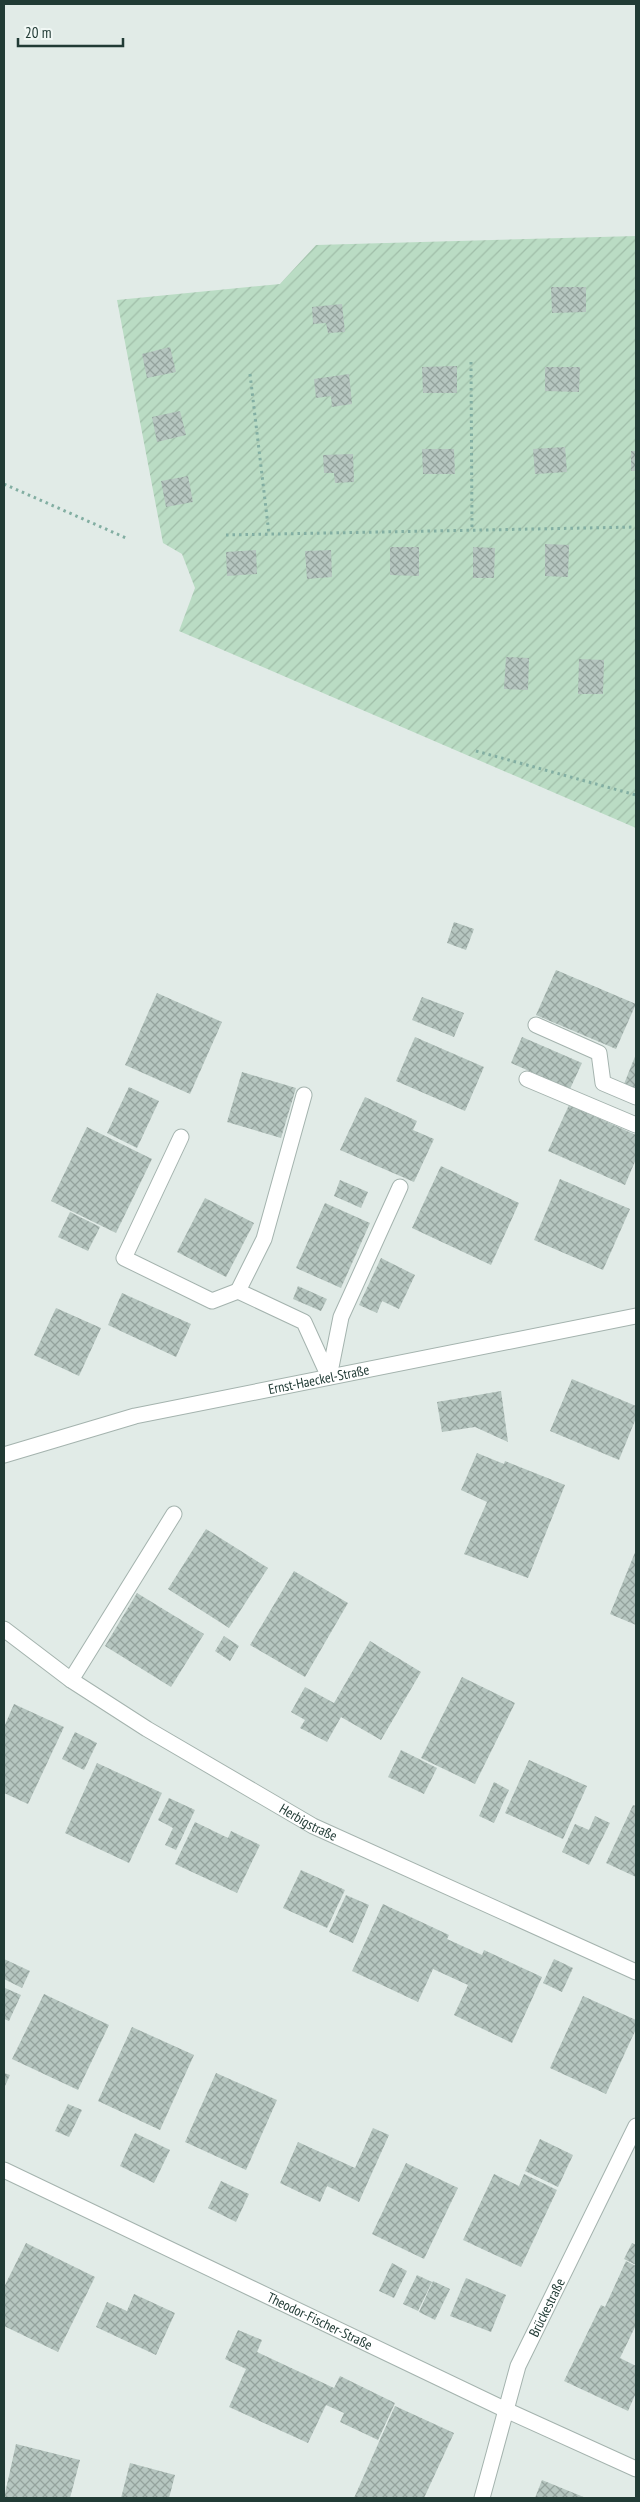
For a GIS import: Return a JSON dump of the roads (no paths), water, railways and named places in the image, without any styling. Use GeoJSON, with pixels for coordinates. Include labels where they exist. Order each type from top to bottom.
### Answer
{"type":"FeatureCollection","features":[{"type":"Feature","properties":{"kind":"street"},"geometry":{"type":"LineString","coordinates":[[536,1025],[600,1053],[603,1083],[636,1097]]}},
{"type":"Feature","properties":{"kind":"street"},"geometry":{"type":"LineString","coordinates":[[527,1079],[636,1125]]}},
{"type":"Feature","properties":{"kind":"street"},"geometry":{"type":"LineString","coordinates":[[182,1137],[124,1258],[212,1301],[238,1291],[264,1239],[304,1095]]}},
{"type":"Feature","properties":{"kind":"street"},"geometry":{"type":"LineString","coordinates":[[329,1377],[340,1316],[400,1187]]}},
{"type":"Feature","properties":{"kind":"street"},"geometry":{"type":"LineString","coordinates":[[238,1291],[304,1322],[329,1377]]}},
{"type":"Feature","properties":{"kind":"street","name":"Ernst-Haeckel-Straße"},"geometry":{"type":"LineString","coordinates":[[4,1455],[135,1416],[636,1316]]}},
{"type":"Feature","properties":{"kind":"street"},"geometry":{"type":"LineString","coordinates":[[71,1680],[174,1514]]}},
{"type":"Feature","properties":{"kind":"street","name":"Herbigstraße"},"geometry":{"type":"LineString","coordinates":[[4,1629],[71,1680],[148,1729],[313,1826],[636,1972]]}},
{"type":"Feature","properties":{"kind":"street","name":"Brückestraße"},"geometry":{"type":"LineString","coordinates":[[482,2498],[518,2366],[636,2126]]}},
{"type":"Feature","properties":{"kind":"street","name":"Theodor-Fischer-Straße"},"geometry":{"type":"LineString","coordinates":[[4,2170],[506,2410],[636,2469]]}}]}
